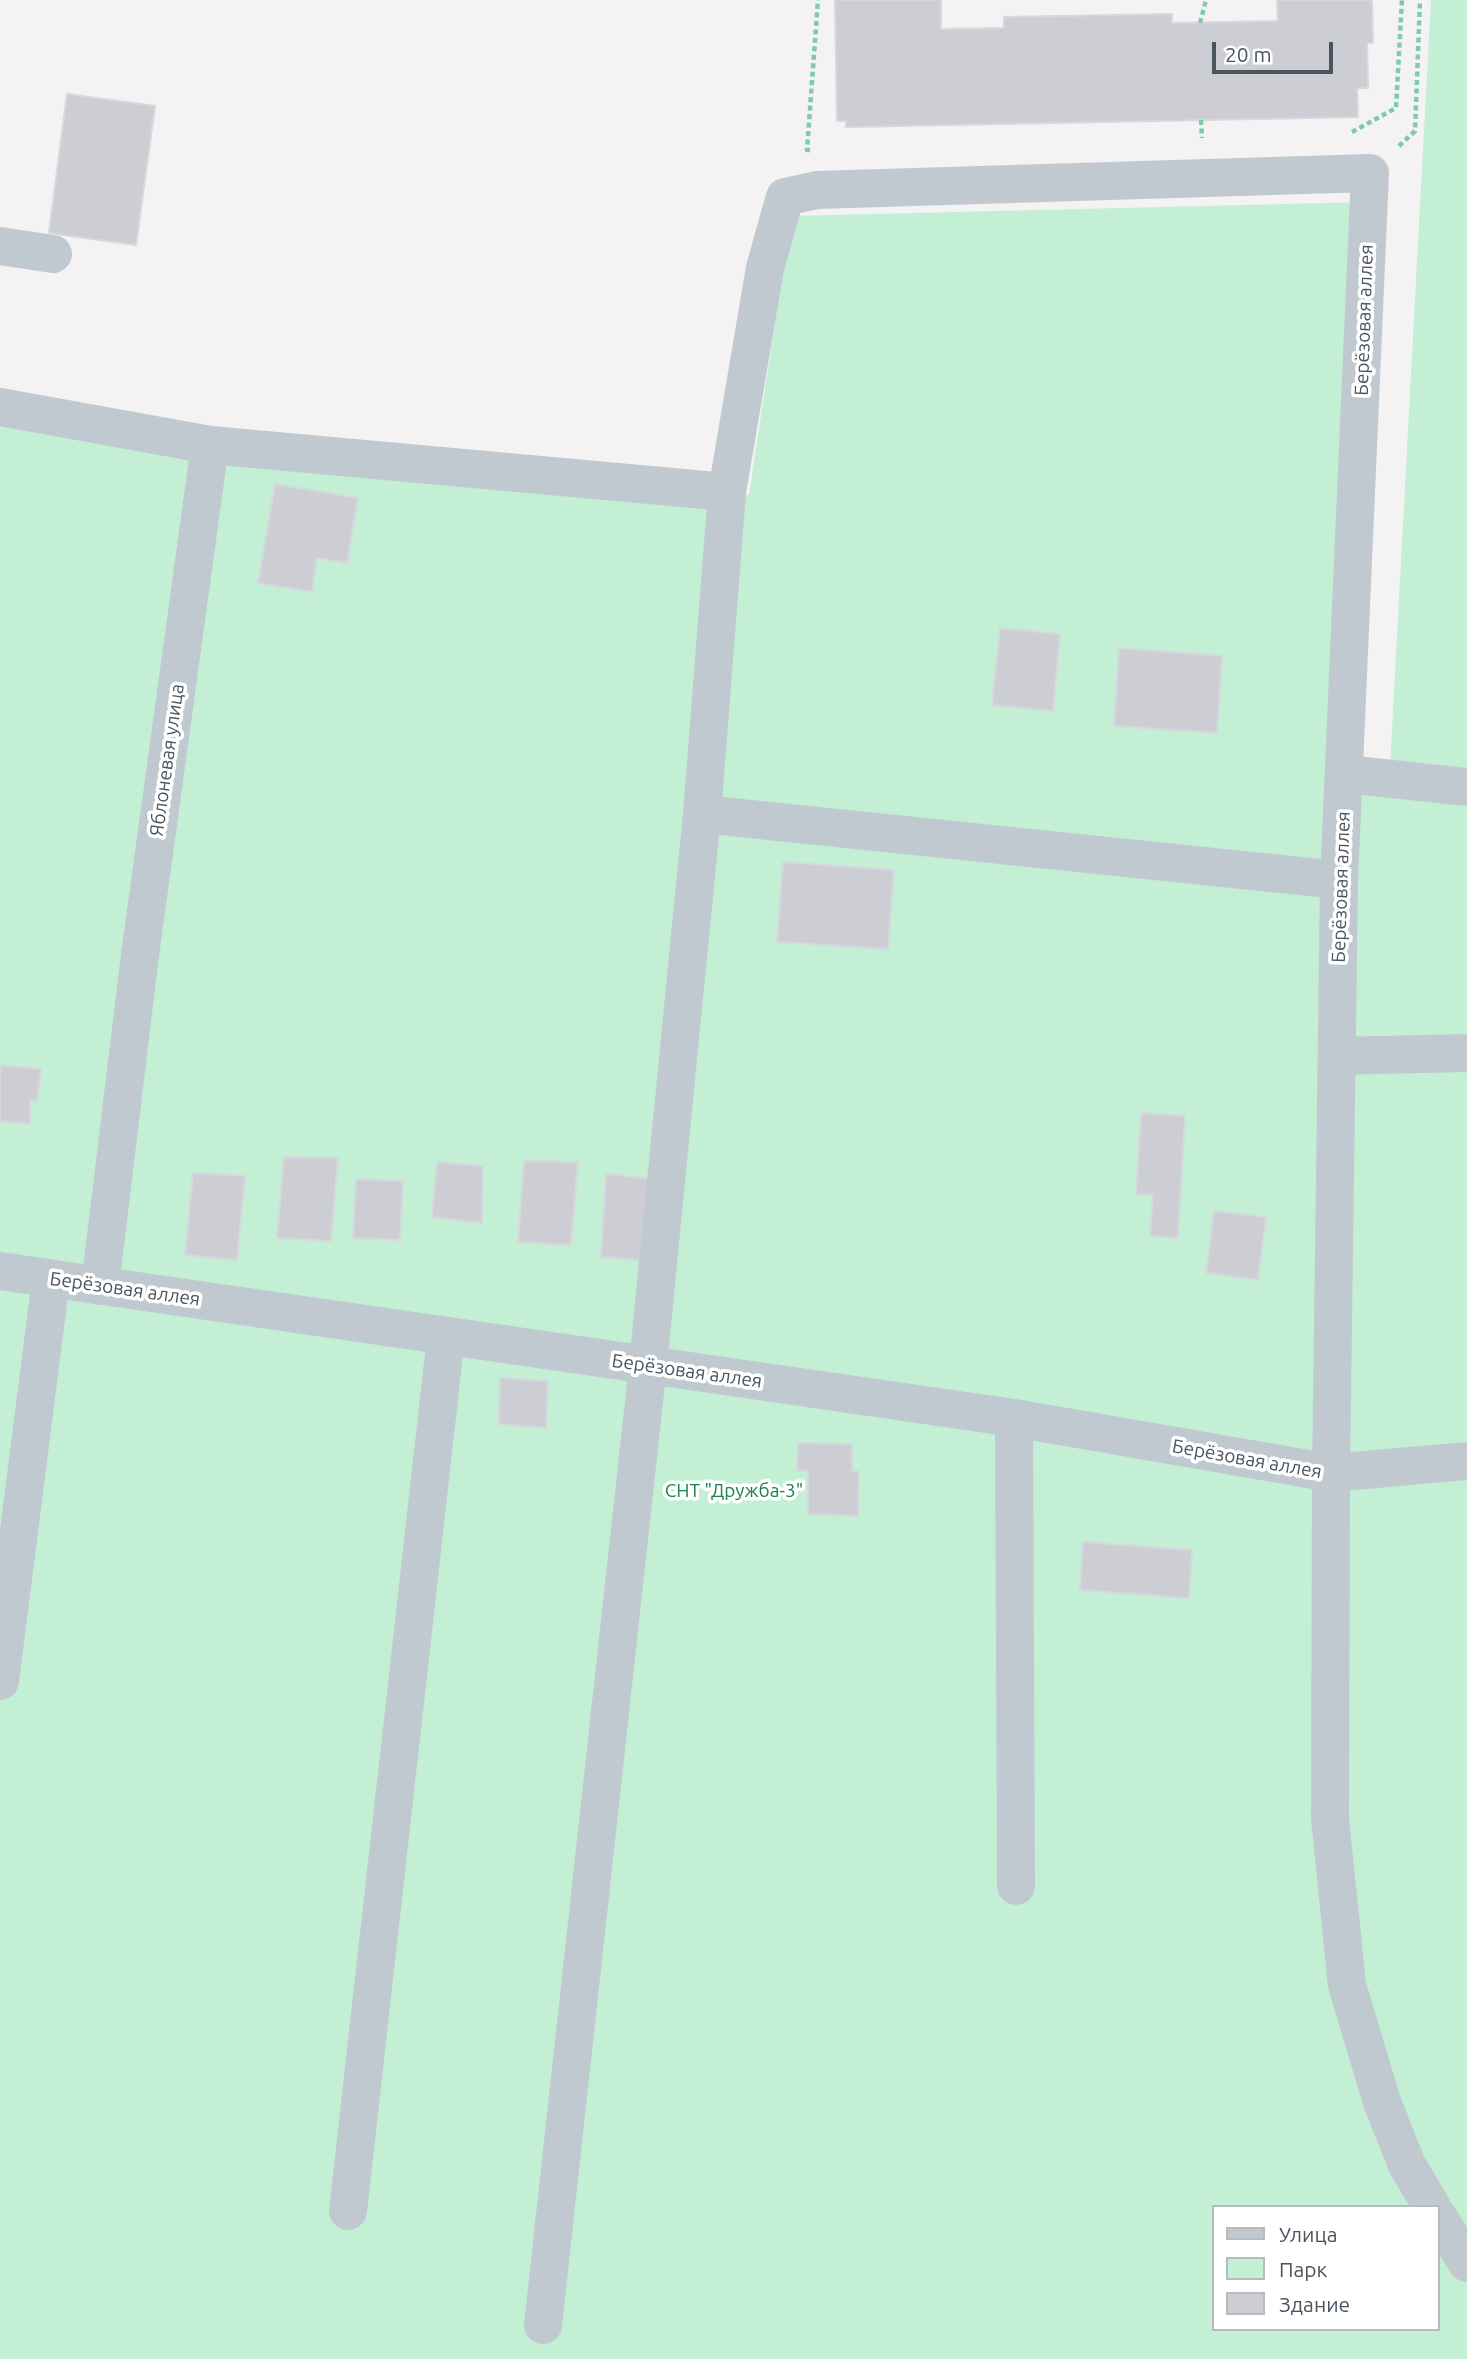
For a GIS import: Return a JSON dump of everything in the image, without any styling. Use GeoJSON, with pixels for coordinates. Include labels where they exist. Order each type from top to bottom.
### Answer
{"type":"FeatureCollection","features":[{"type":"Feature","properties":{"kind":"street"},"geometry":{"type":"LineString","coordinates":[[542,2325],[648,1365],[702,814],[727,492],[765,268],[785,197],[817,190],[1370,173]]}},
{"type":"Feature","properties":{"kind":"street","name":"Берёзовая аллея"},"geometry":{"type":"LineString","coordinates":[[0,1271],[1014,1418],[1331,1473],[1339,880],[1346,774],[1370,173]]}},
{"type":"Feature","properties":{"kind":"street"},"geometry":{"type":"LineString","coordinates":[[0,246],[53,254]]}},
{"type":"Feature","properties":{"kind":"street"},"geometry":{"type":"LineString","coordinates":[[0,407],[210,445],[727,492]]}},
{"type":"Feature","properties":{"kind":"street","name":"Яблоневая улица"},"geometry":{"type":"LineString","coordinates":[[100,1286],[140,955],[210,445]]}},
{"type":"Feature","properties":{"kind":"street"},"geometry":{"type":"LineString","coordinates":[[1346,774],[1467,787]]}},
{"type":"Feature","properties":{"kind":"street"},"geometry":{"type":"LineString","coordinates":[[702,814],[1339,880]]}},
{"type":"Feature","properties":{"kind":"street"},"geometry":{"type":"LineString","coordinates":[[1337,1056],[1467,1053]]}},
{"type":"Feature","properties":{"kind":"street"},"geometry":{"type":"LineString","coordinates":[[0,1681],[51,1279]]}},
{"type":"Feature","properties":{"kind":"street"},"geometry":{"type":"LineString","coordinates":[[348,2211],[446,1336]]}},
{"type":"Feature","properties":{"kind":"street"},"geometry":{"type":"LineString","coordinates":[[1014,1418],[1016,1886]]}},
{"type":"Feature","properties":{"kind":"street"},"geometry":{"type":"LineString","coordinates":[[1431,2205],[1407,2165],[1382,2102],[1347,1985],[1330,1819],[1331,1473],[1467,1461]]}},
{"type":"Feature","properties":{"kind":"street"},"geometry":{"type":"LineString","coordinates":[[1439,2218],[1467,2263]]}},
{"type":"Feature","properties":{"kind":"path"},"geometry":{"type":"LineString","coordinates":[[818,0],[807,150],[821,150]]}},
{"type":"Feature","properties":{"kind":"path"},"geometry":{"type":"LineString","coordinates":[[1200,23],[1206,0]]}},
{"type":"Feature","properties":{"kind":"path"},"geometry":{"type":"LineString","coordinates":[[1350,134],[1396,108],[1402,0]]}},
{"type":"Feature","properties":{"kind":"path"},"geometry":{"type":"LineString","coordinates":[[1370,173],[1415,131],[1420,0]]}},
{"type":"Feature","properties":{"kind":"path"},"geometry":{"type":"LineString","coordinates":[[1201,120],[1202,139]]}},
{"type":"Feature","properties":{"kind":"path"},"geometry":{"type":"LineString","coordinates":[[1188,140],[1214,139]]}},
{"type":"Feature","properties":{"kind":"green space","name":"СНТ \"Дружба-3\""},"geometry":{"type":"Polygon","coordinates":[[[1431,0],[1467,0],[1467,2359],[0,2359],[0,405],[749,495],[791,216],[1368,202],[1346,774],[1390,767],[1431,0]]]}},
{"type":"Feature","properties":{"kind":"building"},"geometry":{"type":"Polygon","coordinates":[[[835,0],[941,0],[941,29],[1004,28],[1004,17],[1172,14],[1172,23],[1278,21],[1277,0],[1372,0],[1373,43],[1367,43],[1368,88],[1357,88],[1358,117],[846,127],[846,121],[837,121],[835,0]]]}},
{"type":"Feature","properties":{"kind":"building"},"geometry":{"type":"Polygon","coordinates":[[[67,94],[155,106],[136,245],[49,233],[67,94]]]}},
{"type":"Feature","properties":{"kind":"building"},"geometry":{"type":"Polygon","coordinates":[[[275,484],[358,498],[347,563],[317,558],[312,592],[258,583],[275,484]]]}},
{"type":"Feature","properties":{"kind":"building"},"geometry":{"type":"Polygon","coordinates":[[[1000,628],[1060,634],[1053,711],[992,705],[1000,628]]]}},
{"type":"Feature","properties":{"kind":"building"},"geometry":{"type":"Polygon","coordinates":[[[1119,648],[1222,656],[1217,733],[1114,726],[1119,648]]]}},
{"type":"Feature","properties":{"kind":"building"},"geometry":{"type":"Polygon","coordinates":[[[783,862],[894,870],[888,949],[777,942],[783,862]]]}},
{"type":"Feature","properties":{"kind":"building"},"geometry":{"type":"Polygon","coordinates":[[[0,1065],[41,1069],[37,1101],[30,1100],[30,1124],[0,1121],[0,1065]]]}},
{"type":"Feature","properties":{"kind":"building"},"geometry":{"type":"Polygon","coordinates":[[[1141,1113],[1185,1116],[1178,1238],[1150,1236],[1153,1195],[1136,1195],[1141,1113]]]}},
{"type":"Feature","properties":{"kind":"building"},"geometry":{"type":"Polygon","coordinates":[[[284,1157],[338,1158],[331,1241],[277,1238],[284,1157]]]}},
{"type":"Feature","properties":{"kind":"building"},"geometry":{"type":"Polygon","coordinates":[[[524,1161],[578,1162],[571,1245],[518,1242],[524,1161]]]}},
{"type":"Feature","properties":{"kind":"building"},"geometry":{"type":"Polygon","coordinates":[[[437,1162],[483,1166],[482,1223],[432,1217],[437,1162]]]}},
{"type":"Feature","properties":{"kind":"building"},"geometry":{"type":"Polygon","coordinates":[[[193,1173],[245,1176],[237,1260],[185,1255],[193,1173]]]}},
{"type":"Feature","properties":{"kind":"building"},"geometry":{"type":"Polygon","coordinates":[[[606,1174],[654,1179],[649,1261],[601,1257],[606,1174]]]}},
{"type":"Feature","properties":{"kind":"building"},"geometry":{"type":"Polygon","coordinates":[[[356,1179],[403,1181],[400,1240],[353,1238],[356,1179]]]}},
{"type":"Feature","properties":{"kind":"building"},"geometry":{"type":"Polygon","coordinates":[[[1214,1211],[1266,1217],[1258,1280],[1206,1273],[1214,1211]]]}},
{"type":"Feature","properties":{"kind":"building"},"geometry":{"type":"Polygon","coordinates":[[[500,1378],[548,1381],[546,1428],[499,1424],[500,1378]]]}},
{"type":"Feature","properties":{"kind":"building"},"geometry":{"type":"Polygon","coordinates":[[[798,1443],[852,1444],[852,1471],[859,1471],[858,1516],[808,1514],[808,1470],[797,1471],[798,1443]]]}},
{"type":"Feature","properties":{"kind":"building"},"geometry":{"type":"Polygon","coordinates":[[[1083,1542],[1192,1550],[1189,1598],[1080,1590],[1083,1542]]]}}]}
